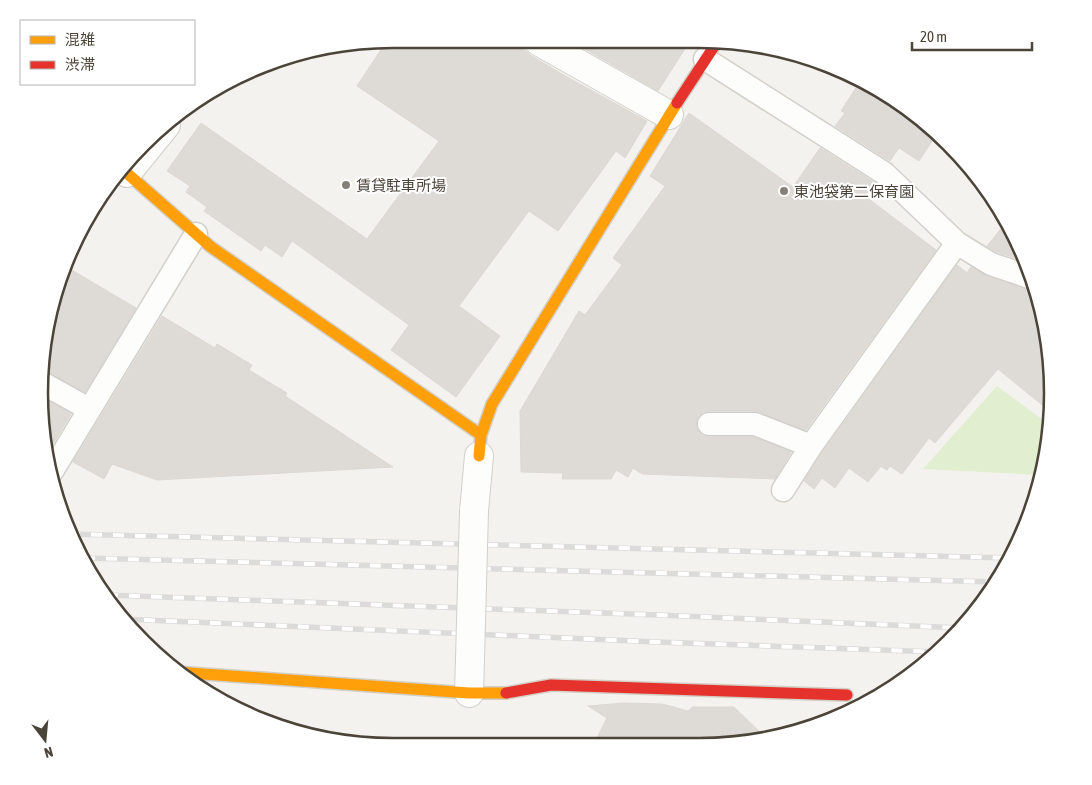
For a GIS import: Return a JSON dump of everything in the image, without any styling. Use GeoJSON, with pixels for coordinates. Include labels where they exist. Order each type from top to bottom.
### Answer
{"type":"FeatureCollection","features":[{"type":"Feature","properties":{"kind":"street"},"geometry":{"type":"LineString","coordinates":[[550,48],[669,115]]}},
{"type":"Feature","properties":{"kind":"street"},"geometry":{"type":"LineString","coordinates":[[469,693],[474,511],[480,445],[492,404],[669,115],[710,52]]}},
{"type":"Feature","properties":{"kind":"street"},"geometry":{"type":"LineString","coordinates":[[127,173],[211,247],[480,445]]}},
{"type":"Feature","properties":{"kind":"street"},"geometry":{"type":"LineString","coordinates":[[192,673],[469,693],[511,693],[551,685],[853,700]]}},
{"type":"Feature","properties":{"kind":"lane"},"geometry":{"type":"LineString","coordinates":[[710,52],[884,173],[958,243],[991,264],[1023,275]]}},
{"type":"Feature","properties":{"kind":"lane"},"geometry":{"type":"LineString","coordinates":[[55,466],[196,234]]}},
{"type":"Feature","properties":{"kind":"lane"},"geometry":{"type":"LineString","coordinates":[[783,490],[811,446],[958,243]]}},
{"type":"Feature","properties":{"kind":"lane"},"geometry":{"type":"LineString","coordinates":[[48,386],[89,409]]}},
{"type":"Feature","properties":{"kind":"lane"},"geometry":{"type":"LineString","coordinates":[[709,424],[755,424],[811,446]]}},
{"type":"Feature","properties":{"kind":"green space"},"geometry":{"type":"Polygon","coordinates":[[[997,386],[1044,420],[1035,475],[923,469],[997,386]]]}},
{"type":"Feature","properties":{"kind":"building"},"geometry":{"type":"Polygon","coordinates":[[[382,48],[522,48],[530,55],[567,77],[647,121],[625,158],[616,151],[558,231],[529,211],[459,306],[500,336],[456,397],[391,350],[409,325],[292,241],[282,257],[265,245],[261,251],[204,211],[207,207],[186,192],[190,186],[167,171],[201,123],[367,239],[439,141],[357,86],[382,48]]]}},
{"type":"Feature","properties":{"kind":"building"},"geometry":{"type":"Polygon","coordinates":[[[586,48],[685,48],[658,91],[586,48]]]}},
{"type":"Feature","properties":{"kind":"building"},"geometry":{"type":"Polygon","coordinates":[[[857,86],[910,119],[933,139],[919,161],[899,148],[890,161],[835,126],[845,113],[841,111],[857,86]]]}},
{"type":"Feature","properties":{"kind":"building"},"geometry":{"type":"Polygon","coordinates":[[[689,113],[793,187],[820,148],[875,183],[865,196],[936,250],[806,430],[755,411],[709,411],[703,412],[698,417],[696,424],[698,431],[703,436],[753,437],[791,452],[775,479],[642,474],[633,468],[628,477],[616,470],[611,479],[562,479],[563,473],[521,472],[520,411],[579,311],[585,315],[622,265],[613,258],[665,186],[650,176],[689,113]]]}},
{"type":"Feature","properties":{"kind":"building"},"geometry":{"type":"Polygon","coordinates":[[[1002,227],[1017,259],[997,252],[987,246],[1002,227]]]}},
{"type":"Feature","properties":{"kind":"building"},"geometry":{"type":"Polygon","coordinates":[[[957,265],[967,273],[971,267],[987,276],[1029,290],[1042,347],[1044,406],[998,369],[935,443],[929,438],[902,474],[890,466],[887,470],[881,466],[868,482],[849,468],[835,488],[822,478],[814,489],[804,481],[957,265]]]}},
{"type":"Feature","properties":{"kind":"building"},"geometry":{"type":"Polygon","coordinates":[[[71,269],[136,308],[85,392],[50,373],[48,370],[54,325],[71,269]]]}},
{"type":"Feature","properties":{"kind":"building"},"geometry":{"type":"Polygon","coordinates":[[[162,316],[215,348],[217,344],[252,365],[249,370],[287,393],[285,396],[393,467],[157,480],[112,464],[104,479],[73,462],[162,316]]]}},
{"type":"Feature","properties":{"kind":"building"},"geometry":{"type":"Polygon","coordinates":[[[48,401],[71,414],[51,446],[48,401]]]}},
{"type":"Feature","properties":{"kind":"building"},"geometry":{"type":"Polygon","coordinates":[[[624,703],[662,704],[688,711],[692,707],[734,707],[760,732],[700,738],[636,738],[633,736],[632,738],[597,738],[607,718],[588,706],[624,703]]]}},
{"type":"Feature","properties":{"kind":"railway"},"geometry":{"type":"LineString","coordinates":[[78,534],[1002,558]]}},
{"type":"Feature","properties":{"kind":"railway"},"geometry":{"type":"LineString","coordinates":[[90,558],[987,582]]}},
{"type":"Feature","properties":{"kind":"railway"},"geometry":{"type":"LineString","coordinates":[[114,595],[951,628]]}},
{"type":"Feature","properties":{"kind":"railway"},"geometry":{"type":"LineString","coordinates":[[133,619],[927,652]]}},
{"type":"Feature","properties":{"kind":"traffic: slow"},"geometry":{"type":"LineString","coordinates":[[479,456],[481,435],[492,404],[677,103]]}},
{"type":"Feature","properties":{"kind":"traffic: slow"},"geometry":{"type":"LineString","coordinates":[[127,173],[211,247],[481,435]]}},
{"type":"Feature","properties":{"kind":"traffic: slow"},"geometry":{"type":"LineString","coordinates":[[192,673],[469,693],[506,693]]}},
{"type":"Feature","properties":{"kind":"traffic: jam"},"geometry":{"type":"LineString","coordinates":[[677,103],[713,48]]}},
{"type":"Feature","properties":{"kind":"traffic: jam"},"geometry":{"type":"LineString","coordinates":[[506,693],[551,685],[847,695]]}},
{"type":"Feature","properties":{"kind":"place","name":"賃貸駐車所場"},"geometry":{"type":"Point","coordinates":[346,185]}},
{"type":"Feature","properties":{"kind":"place","name":"東池袋第二保育園"},"geometry":{"type":"Point","coordinates":[784,191]}}]}
